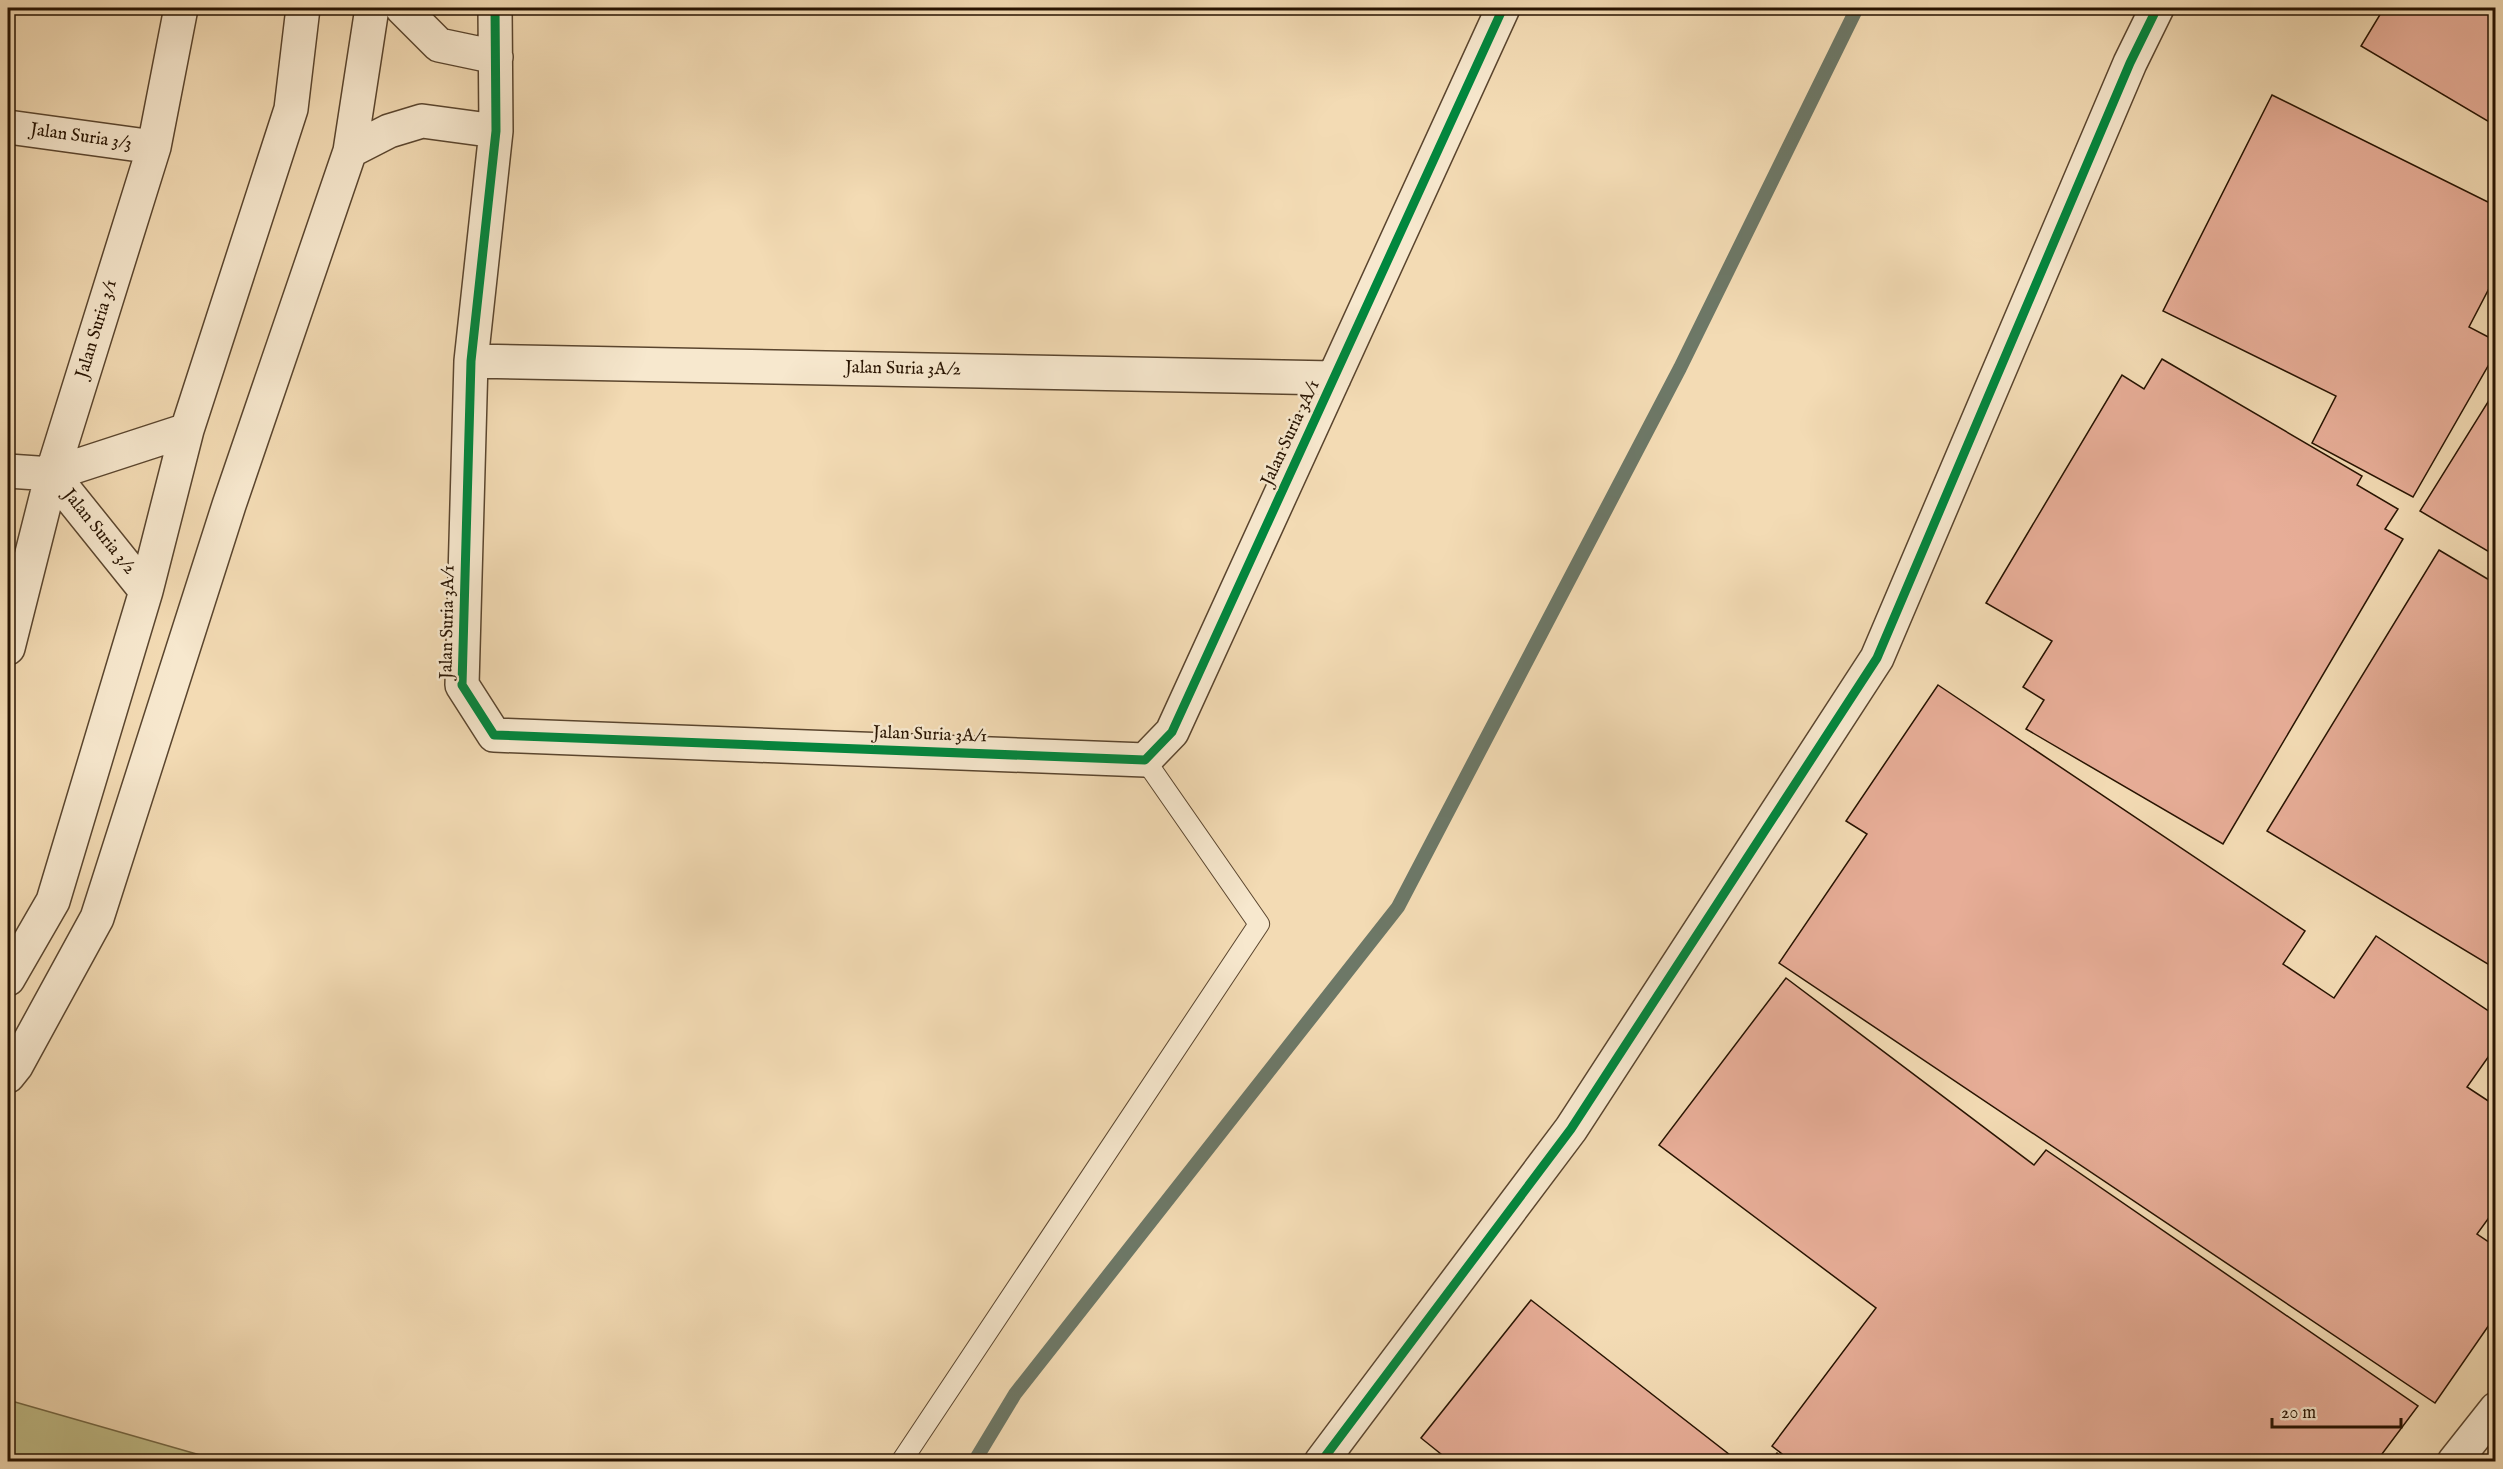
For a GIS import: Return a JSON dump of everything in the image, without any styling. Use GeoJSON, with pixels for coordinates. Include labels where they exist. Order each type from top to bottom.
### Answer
{"type":"FeatureCollection","features":[{"type":"Feature","properties":{"kind":"street","name":"Jalan Suria 3/1"},"geometry":{"type":"LineString","coordinates":[[8,648],[52,474],[154,147],[181,8]]}},
{"type":"Feature","properties":{"kind":"street"},"geometry":{"type":"LineString","coordinates":[[8,979],[53,901],[146,591],[187,430],[291,109],[303,8]]}},
{"type":"Feature","properties":{"kind":"street"},"geometry":{"type":"LineString","coordinates":[[8,1076],[16,1066],[97,918],[229,505],[350,151],[372,8]]}},
{"type":"Feature","properties":{"kind":"street"},"geometry":{"type":"LineString","coordinates":[[402,8],[439,45],[496,57]]}},
{"type":"Feature","properties":{"kind":"street","name":"Jalan Suria 3A/1"},"geometry":{"type":"LineString","coordinates":[[495,8],[496,131],[471,361],[462,685],[494,735],[1145,760],[1172,732],[1503,8]]}},
{"type":"Feature","properties":{"kind":"street"},"geometry":{"type":"LineString","coordinates":[[1321,1461],[1571,1129],[1877,658],[2130,63],[2157,8]]}},
{"type":"Feature","properties":{"kind":"street"},"geometry":{"type":"LineString","coordinates":[[350,151],[388,131],[423,121],[496,131]]}},
{"type":"Feature","properties":{"kind":"street","name":"Jalan Suria 3/3"},"geometry":{"type":"LineString","coordinates":[[8,127],[154,147]]}},
{"type":"Feature","properties":{"kind":"street","name":"Jalan Suria 3A/2"},"geometry":{"type":"LineString","coordinates":[[471,361],[1334,378]]}},
{"type":"Feature","properties":{"kind":"street","name":"Jalan Suria 3/2"},"geometry":{"type":"LineString","coordinates":[[8,471],[52,474],[187,430]]}},
{"type":"Feature","properties":{"kind":"street","name":"Jalan Suria 3/2"},"geometry":{"type":"LineString","coordinates":[[52,474],[146,591]]}},
{"type":"Feature","properties":{"kind":"street"},"geometry":{"type":"LineString","coordinates":[[2454,1461],[2496,1409]]}},
{"type":"Feature","properties":{"kind":"lane"},"geometry":{"type":"LineString","coordinates":[[901,1461],[1259,924],[1145,760]]}},
{"type":"Feature","properties":{"kind":"shaded area"},"geometry":{"type":"Polygon","coordinates":[[[8,1400],[221,1461],[8,1461],[8,1400]]]}},
{"type":"Feature","properties":{"kind":"building"},"geometry":{"type":"Polygon","coordinates":[[[2384,8],[2496,8],[2496,126],[2361,46],[2384,8]]]}},
{"type":"Feature","properties":{"kind":"building"},"geometry":{"type":"Polygon","coordinates":[[[2272,95],[2496,206],[2496,275],[2469,327],[2496,341],[2496,352],[2413,497],[2312,443],[2336,396],[2163,311],[2272,95]]]}},
{"type":"Feature","properties":{"kind":"building"},"geometry":{"type":"Polygon","coordinates":[[[2162,359],[2362,476],[2357,485],[2398,509],[2385,529],[2403,539],[2223,844],[2026,729],[2044,700],[2023,687],[2052,641],[1986,603],[2122,375],[2144,389],[2162,359]]]}},
{"type":"Feature","properties":{"kind":"building"},"geometry":{"type":"Polygon","coordinates":[[[2496,389],[2496,556],[2420,511],[2496,389]]]}},
{"type":"Feature","properties":{"kind":"building"},"geometry":{"type":"Polygon","coordinates":[[[2439,550],[2496,584],[2496,969],[2267,831],[2439,550]]]}},
{"type":"Feature","properties":{"kind":"building"},"geometry":{"type":"Polygon","coordinates":[[[1938,685],[2305,931],[2283,964],[2334,998],[2376,936],[2496,1016],[2496,1046],[2467,1087],[2496,1106],[2496,1208],[2477,1234],[2496,1247],[2496,1315],[2435,1403],[1779,963],[1867,834],[1846,821],[1938,685]]]}},
{"type":"Feature","properties":{"kind":"building"},"geometry":{"type":"Polygon","coordinates":[[[1786,978],[2034,1165],[2046,1150],[2418,1406],[2376,1462],[1792,1462],[1772,1446],[1876,1308],[1659,1145],[1786,978]]]}},
{"type":"Feature","properties":{"kind":"building"},"geometry":{"type":"Polygon","coordinates":[[[1531,1300],[1739,1462],[1451,1462],[1421,1438],[1531,1300]]]}},
{"type":"Feature","properties":{"kind":"building"},"geometry":{"type":"Polygon","coordinates":[[[1777,1453],[1787,1462],[1770,1462],[1777,1453]]]}},
{"type":"Feature","properties":{"kind":"waterway"},"geometry":{"type":"LineString","coordinates":[[974,1462],[1015,1394],[1398,907],[1680,368],[1857,8]]}},
{"type":"Feature","properties":{"kind":"cycle path"},"geometry":{"type":"LineString","coordinates":[[495,8],[496,131],[471,361],[462,685],[494,735],[1145,760],[1172,732],[1503,8]]}},
{"type":"Feature","properties":{"kind":"cycle path"},"geometry":{"type":"LineString","coordinates":[[1321,1462],[1571,1129],[1877,658],[2130,63],[2157,8]]}}]}
